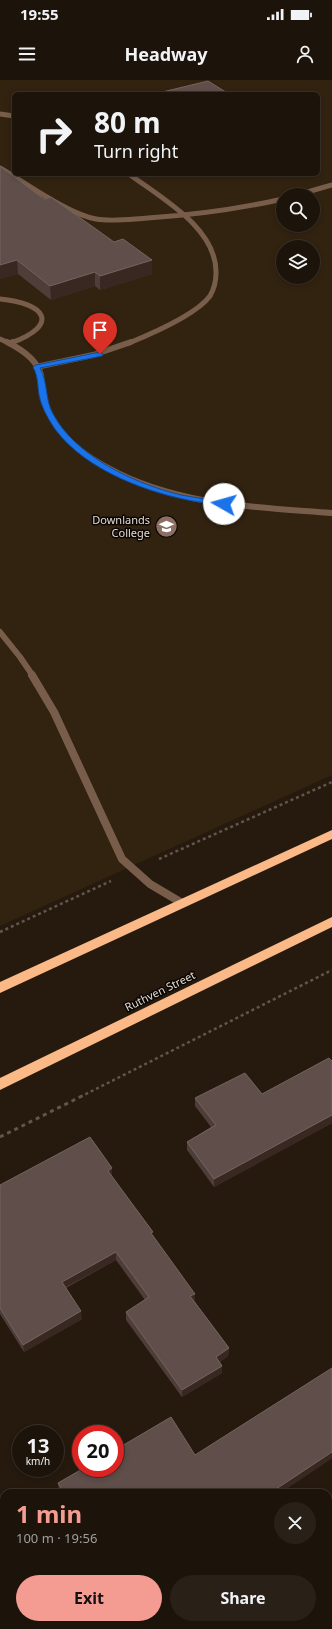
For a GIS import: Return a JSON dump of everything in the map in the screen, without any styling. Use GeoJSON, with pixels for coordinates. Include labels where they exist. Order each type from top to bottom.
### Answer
{"type":"FeatureCollection","features":[{"type":"Feature","properties":{"kind":"highway"},"geometry":{"type":"LineString","coordinates":[[0,988],[332,834]]}},
{"type":"Feature","properties":{"kind":"highway","name":"Ruthven Street"},"geometry":{"type":"LineString","coordinates":[[0,1084],[332,922]]}},
{"type":"Feature","properties":{"kind":"lane"},"geometry":{"type":"LineString","coordinates":[[0,114],[12,116]]}},
{"type":"Feature","properties":{"kind":"lane"},"geometry":{"type":"LineString","coordinates":[[0,168],[12,175]]}},
{"type":"Feature","properties":{"kind":"lane"},"geometry":{"type":"LineString","coordinates":[[13,176],[74,212],[96,219],[114,220],[182,216],[240,208],[276,200]]}},
{"type":"Feature","properties":{"kind":"lane"},"geometry":{"type":"LineString","coordinates":[[36,367],[100,354],[138,340],[155,332],[195,308],[210,295],[216,274],[213,252],[202,233],[132,176]]}},
{"type":"Feature","properties":{"kind":"lane"},"geometry":{"type":"LineString","coordinates":[[319,188],[332,184]]}},
{"type":"Feature","properties":{"kind":"lane"},"geometry":{"type":"LineString","coordinates":[[0,299],[29,304],[41,314],[43,319],[42,325],[32,336],[11,343]]}},
{"type":"Feature","properties":{"kind":"lane"},"geometry":{"type":"LineString","coordinates":[[0,339],[11,343],[24,351],[36,367],[39,372],[44,399],[49,414],[71,443],[87,456],[106,468],[153,489],[201,501],[332,514]]}},
{"type":"Feature","properties":{"kind":"lane"},"geometry":{"type":"LineString","coordinates":[[0,632],[25,663],[43,693],[122,859],[133,871],[152,887],[182,903]]}},
{"type":"Feature","properties":{"kind":"path"},"geometry":{"type":"LineString","coordinates":[[0,932],[332,782]]}},
{"type":"Feature","properties":{"kind":"path"},"geometry":{"type":"LineString","coordinates":[[0,1137],[332,970]]}},
{"type":"Feature","properties":{"kind":"shaded area","name":"Downlands College"},"geometry":{"type":"Polygon","coordinates":[[[0,80],[332,80],[332,775],[0,926],[0,80]]]}},
{"type":"Feature","properties":{"kind":"building"},"geometry":{"type":"Polygon","coordinates":[[[208,81],[226,92],[162,92],[208,81]]]}},
{"type":"Feature","properties":{"kind":"building"},"geometry":{"type":"Polygon","coordinates":[[[0,166],[44,199],[51,197],[114,242],[123,239],[152,260],[100,276],[95,272],[50,286],[17,260],[0,265],[0,166]]]}},
{"type":"Feature","properties":{"kind":"building"},"geometry":{"type":"Polygon","coordinates":[[[329,1058],[332,1061],[332,1115],[214,1179],[187,1142],[216,1125],[195,1098],[245,1073],[262,1094],[329,1058]]]}},
{"type":"Feature","properties":{"kind":"building"},"geometry":{"type":"Polygon","coordinates":[[[90,1137],[112,1168],[108,1171],[153,1232],[151,1233],[195,1294],[190,1296],[229,1348],[216,1357],[222,1366],[182,1390],[126,1312],[149,1297],[116,1252],[62,1282],[81,1311],[23,1345],[0,1308],[0,1185],[90,1137]]]}},
{"type":"Feature","properties":{"kind":"building"},"geometry":{"type":"Polygon","coordinates":[[[332,1368],[332,1452],[276,1489],[62,1489],[58,1483],[72,1475],[72,1477],[124,1477],[124,1445],[171,1417],[195,1455],[332,1368]]]}},
{"type":"Feature","properties":{"kind":"place","name":"Downlands College"},"geometry":{"type":"Point","coordinates":[166,526]}},
{"type":"Feature","properties":{"kind":"route"},"geometry":{"type":"LineString","coordinates":[[100,354],[58,364],[36,367],[39,372],[44,399],[49,414],[71,443],[87,456],[106,468],[153,489],[208,502],[224,504]]}}]}
